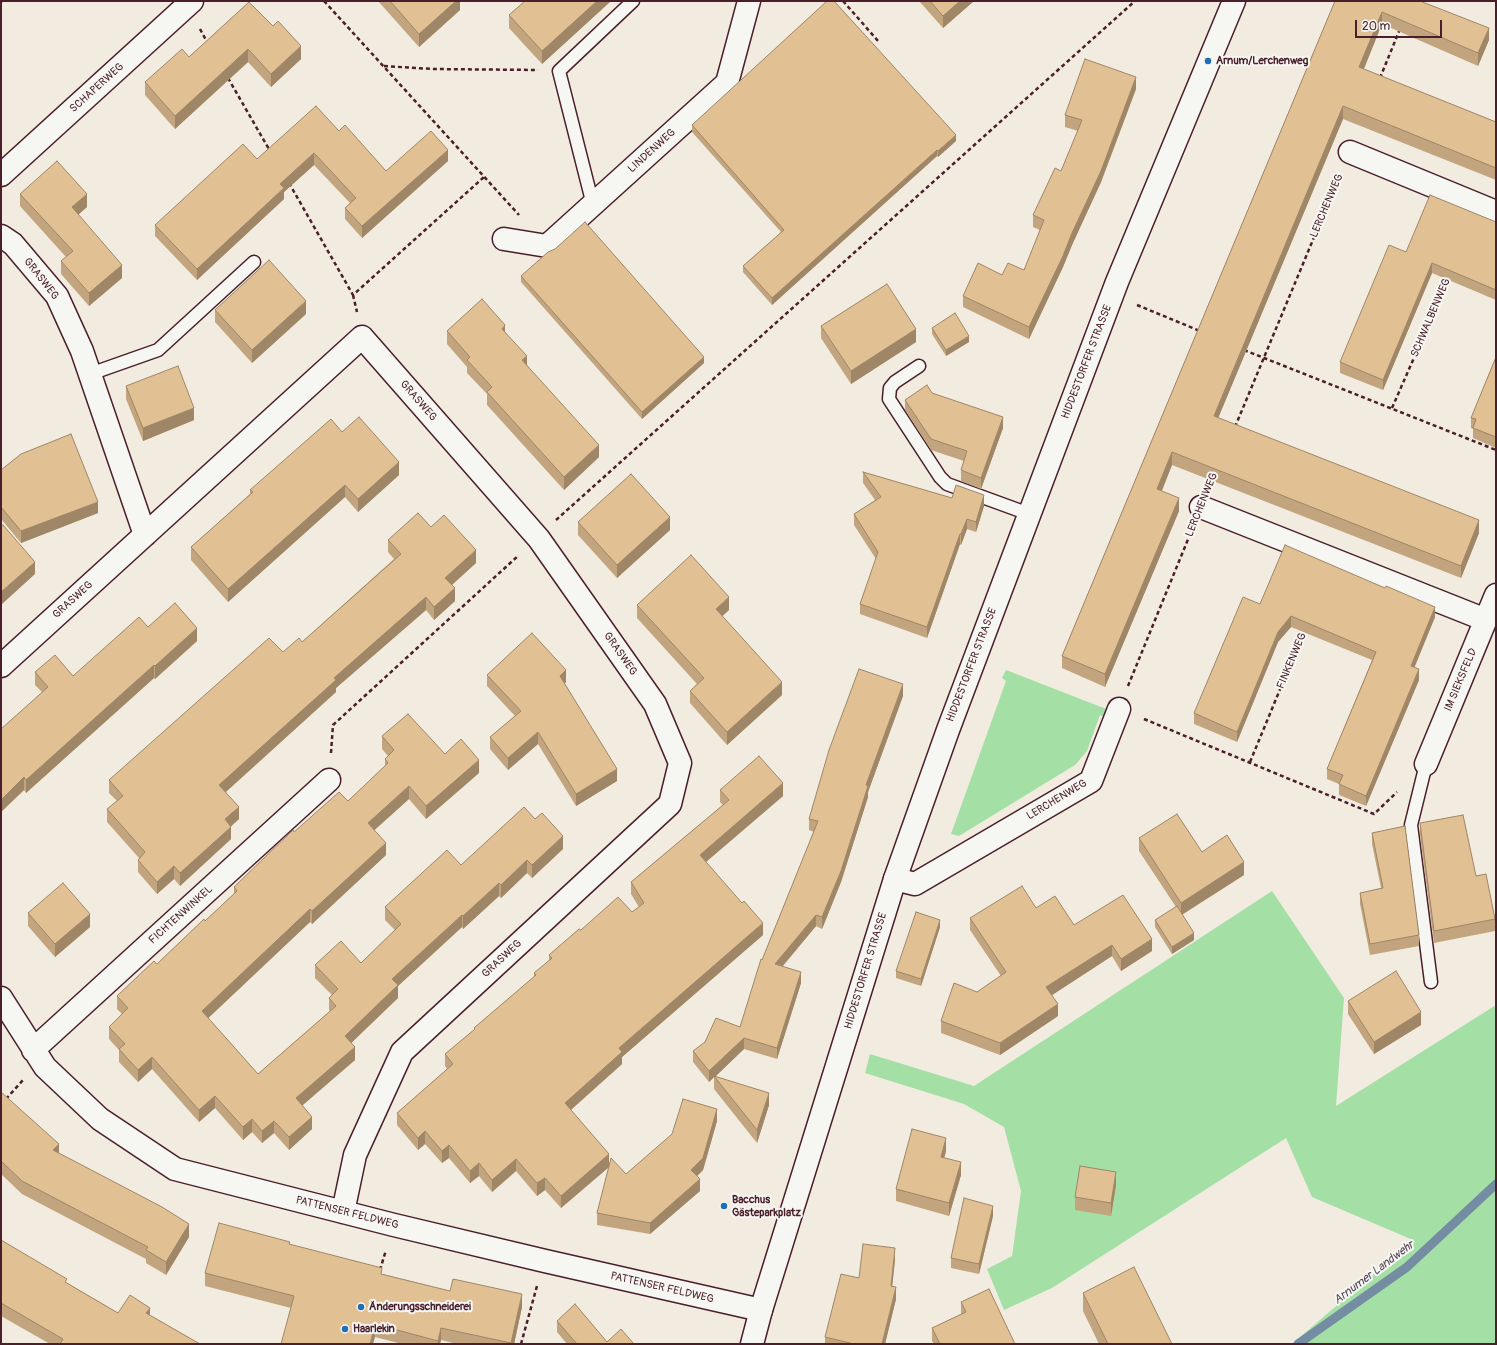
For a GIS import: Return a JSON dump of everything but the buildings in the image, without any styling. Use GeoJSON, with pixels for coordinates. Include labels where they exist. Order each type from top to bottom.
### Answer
{"type":"FeatureCollection","features":[{"type":"Feature","properties":{"kind":"street","name":"LINDENWEG"},"geometry":{"type":"LineString","coordinates":[[547,246],[727,83],[749,1]]}},
{"type":"Feature","properties":{"kind":"street","name":"HIDDESTORFER STRASSE"},"geometry":{"type":"LineString","coordinates":[[752,1344],[761,1310],[895,879],[948,730],[1117,282],[1234,1]]}},
{"type":"Feature","properties":{"kind":"street","name":"SCHAPERWEG"},"geometry":{"type":"LineString","coordinates":[[1,175],[189,4]]}},
{"type":"Feature","properties":{"kind":"street"},"geometry":{"type":"LineString","coordinates":[[1350,152],[1496,212]]}},
{"type":"Feature","properties":{"kind":"street","name":"GRASWEG"},"geometry":{"type":"LineString","coordinates":[[1,236],[13,244],[57,296],[82,351],[145,535]]}},
{"type":"Feature","properties":{"kind":"street"},"geometry":{"type":"LineString","coordinates":[[504,239],[547,246]]}},
{"type":"Feature","properties":{"kind":"street","name":"GRASWEG"},"geometry":{"type":"LineString","coordinates":[[1,666],[362,337],[538,538],[655,704],[680,763],[670,804],[402,1052],[355,1155],[343,1212]]}},
{"type":"Feature","properties":{"kind":"street"},"geometry":{"type":"LineString","coordinates":[[1201,507],[1486,620]]}},
{"type":"Feature","properties":{"kind":"street","name":"IM SIEKSFELD"},"geometry":{"type":"LineString","coordinates":[[1426,764],[1496,595]]}},
{"type":"Feature","properties":{"kind":"street","name":"LERCHENWEG"},"geometry":{"type":"LineString","coordinates":[[895,879],[915,884],[1091,781],[1119,709]]}},
{"type":"Feature","properties":{"kind":"street","name":"FICHTENWINKEL"},"geometry":{"type":"LineString","coordinates":[[37,1055],[329,780]]}},
{"type":"Feature","properties":{"kind":"street","name":"PATTENSER FELDWEG"},"geometry":{"type":"LineString","coordinates":[[1,998],[45,1067],[100,1119],[175,1169],[545,1261],[761,1310]]}},
{"type":"Feature","properties":{"kind":"lane"},"geometry":{"type":"LineString","coordinates":[[593,205],[559,70],[633,1]]}},
{"type":"Feature","properties":{"kind":"lane"},"geometry":{"type":"LineString","coordinates":[[90,374],[158,350],[254,262]]}},
{"type":"Feature","properties":{"kind":"lane"},"geometry":{"type":"LineString","coordinates":[[919,366],[895,382],[890,388],[889,399],[940,477],[947,484],[954,487],[1029,514]]}},
{"type":"Feature","properties":{"kind":"lane"},"geometry":{"type":"LineString","coordinates":[[1426,764],[1411,825],[1431,982]]}},
{"type":"Feature","properties":{"kind":"path"},"geometry":{"type":"LineString","coordinates":[[324,1],[547,246]]}},
{"type":"Feature","properties":{"kind":"path"},"geometry":{"type":"LineString","coordinates":[[843,1],[879,42]]}},
{"type":"Feature","properties":{"kind":"path"},"geometry":{"type":"LineString","coordinates":[[329,780],[333,725],[558,519],[1135,1]]}},
{"type":"Feature","properties":{"kind":"path"},"geometry":{"type":"LineString","coordinates":[[189,4],[210,48]]}},
{"type":"Feature","properties":{"kind":"path"},"geometry":{"type":"LineString","coordinates":[[1379,79],[1400,28]]}},
{"type":"Feature","properties":{"kind":"path"},"geometry":{"type":"LineString","coordinates":[[384,66],[432,69],[559,70]]}},
{"type":"Feature","properties":{"kind":"path"},"geometry":{"type":"LineString","coordinates":[[226,75],[274,158]]}},
{"type":"Feature","properties":{"kind":"path","name":"LERCHENWEG"},"geometry":{"type":"LineString","coordinates":[[1234,429],[1350,152]]}},
{"type":"Feature","properties":{"kind":"path"},"geometry":{"type":"LineString","coordinates":[[286,178],[353,295],[484,177]]}},
{"type":"Feature","properties":{"kind":"path","name":"SCHWALBENWEG"},"geometry":{"type":"LineString","coordinates":[[1392,408],[1451,273]]}},
{"type":"Feature","properties":{"kind":"path"},"geometry":{"type":"LineString","coordinates":[[1132,303],[1206,333]]}},
{"type":"Feature","properties":{"kind":"path"},"geometry":{"type":"LineString","coordinates":[[1242,349],[1496,450]]}},
{"type":"Feature","properties":{"kind":"path","name":"LERCHENWEG"},"geometry":{"type":"LineString","coordinates":[[1119,709],[1201,507]]}},
{"type":"Feature","properties":{"kind":"path","name":"FINKENWEG"},"geometry":{"type":"LineString","coordinates":[[1250,762],[1307,624]]}},
{"type":"Feature","properties":{"kind":"path"},"geometry":{"type":"LineString","coordinates":[[1119,709],[1374,814],[1426,764]]}},
{"type":"Feature","properties":{"kind":"path"},"geometry":{"type":"LineString","coordinates":[[1,1104],[37,1055]]}},
{"type":"Feature","properties":{"kind":"path"},"geometry":{"type":"LineString","coordinates":[[379,1274],[380,1269]]}},
{"type":"Feature","properties":{"kind":"path"},"geometry":{"type":"LineString","coordinates":[[521,1344],[534,1299]]}},
{"type":"Feature","properties":{"kind":"green space"},"geometry":{"type":"Polygon","coordinates":[[[1006,670],[1114,712],[1111,720],[1100,715],[1087,751],[1075,765],[959,836],[951,834],[1006,681],[1002,678],[1006,670]]]}},
{"type":"Feature","properties":{"kind":"green space"},"geometry":{"type":"Polygon","coordinates":[[[1272,891],[1344,998],[1336,1106],[1496,1005],[1496,1344],[1292,1344],[1413,1240],[1312,1197],[1286,1138],[1052,1288],[1004,1310],[987,1269],[1012,1256],[1021,1191],[1004,1127],[964,1104],[865,1073],[870,1054],[974,1086],[1272,891]]]}},
{"type":"Feature","properties":{"kind":"waterway","name":"Arnumer Landwehr"},"geometry":{"type":"LineString","coordinates":[[1298,1344],[1407,1267],[1496,1184]]}},
{"type":"Feature","properties":{"kind":"place","name":"Arnum/Lerchenweg"},"geometry":{"type":"Point","coordinates":[1208,61]}},
{"type":"Feature","properties":{"kind":"place","name":"Bacchus Gästeparkplatz"},"geometry":{"type":"Point","coordinates":[724,1206]}},
{"type":"Feature","properties":{"kind":"place","name":"Änderungsschneiderei"},"geometry":{"type":"Point","coordinates":[361,1307]}},
{"type":"Feature","properties":{"kind":"place","name":"Haarlekin"},"geometry":{"type":"Point","coordinates":[345,1329]}}]}
